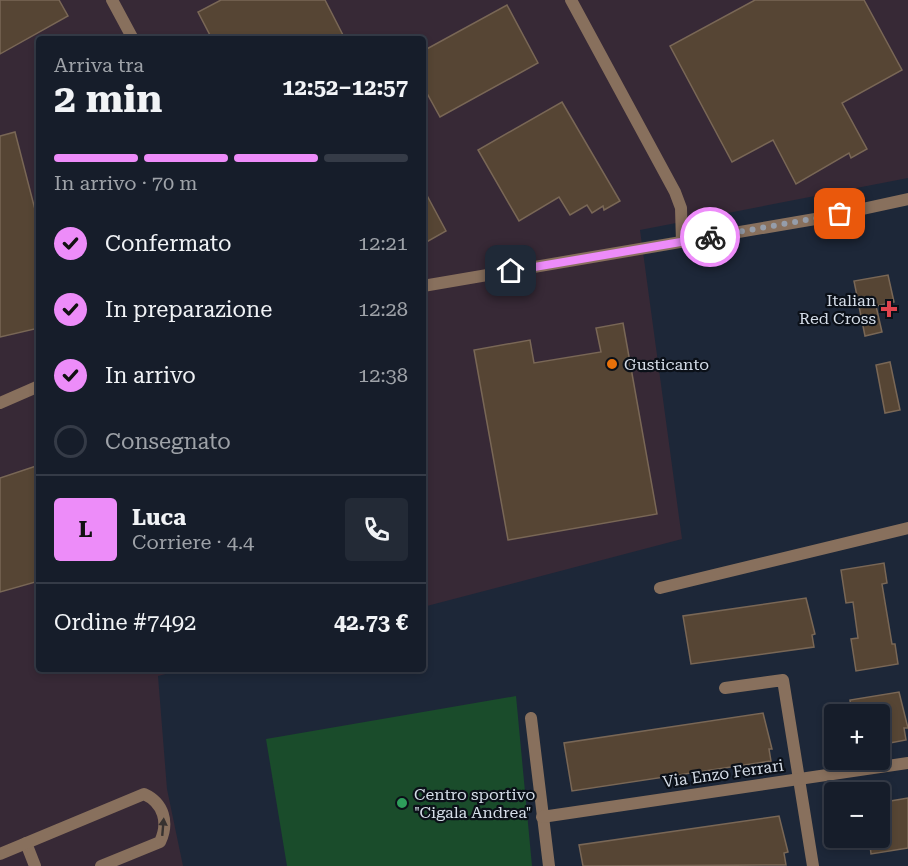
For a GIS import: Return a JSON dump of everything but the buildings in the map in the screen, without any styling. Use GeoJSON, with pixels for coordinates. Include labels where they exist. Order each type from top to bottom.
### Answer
{"type":"FeatureCollection","features":[{"type":"Feature","properties":{"kind":"street"},"geometry":{"type":"LineString","coordinates":[[112,0],[131,36]]}},
{"type":"Feature","properties":{"kind":"street"},"geometry":{"type":"LineString","coordinates":[[571,0],[675,192],[681,208],[682,242]]}},
{"type":"Feature","properties":{"kind":"street"},"geometry":{"type":"LineString","coordinates":[[426,285],[821,218],[908,199]]}},
{"type":"Feature","properties":{"kind":"street"},"geometry":{"type":"LineString","coordinates":[[0,403],[36,387]]}},
{"type":"Feature","properties":{"kind":"street"},"geometry":{"type":"LineString","coordinates":[[660,588],[908,528]]}},
{"type":"Feature","properties":{"kind":"street"},"geometry":{"type":"LineString","coordinates":[[725,688],[783,681],[801,779],[813,866]]}},
{"type":"Feature","properties":{"kind":"street"},"geometry":{"type":"LineString","coordinates":[[531,718],[549,866]]}},
{"type":"Feature","properties":{"kind":"street","name":"Via Enzo Ferrari"},"geometry":{"type":"LineString","coordinates":[[542,817],[908,764]]}},
{"type":"Feature","properties":{"kind":"street"},"geometry":{"type":"LineString","coordinates":[[0,854],[144,794],[152,798],[164,814],[165,826],[160,842],[101,866]]}},
{"type":"Feature","properties":{"kind":"street"},"geometry":{"type":"LineString","coordinates":[[26,843],[35,866]]}},
{"type":"Feature","properties":{"kind":"shaded area"},"geometry":{"type":"Polygon","coordinates":[[[0,0],[908,0],[908,178],[640,230],[682,539],[426,606],[426,36],[36,36],[36,672],[173,672],[158,676],[167,789],[183,866],[0,866],[0,0]]]}},
{"type":"Feature","properties":{"kind":"green space","name":"Centro sportivo \"Cigala Andrea\""},"geometry":{"type":"Polygon","coordinates":[[[516,696],[532,866],[287,866],[266,739],[516,696]]]}},
{"type":"Feature","properties":{"kind":"way so far"},"geometry":{"type":"LineString","coordinates":[[710,237],[840,214]]}},
{"type":"Feature","properties":{"kind":"place","name":"Italian Red Cross"},"geometry":{"type":"Point","coordinates":[889,309]}},
{"type":"Feature","properties":{"kind":"place","name":"Gusticanto"},"geometry":{"type":"Point","coordinates":[612,364]}},
{"type":"Feature","properties":{"kind":"place","name":"Centro sportivo \"Cigala Andrea\""},"geometry":{"type":"Point","coordinates":[402,803]}},
{"type":"Feature","properties":{"kind":"route"},"geometry":{"type":"LineString","coordinates":[[511,271],[710,237]]}}]}
